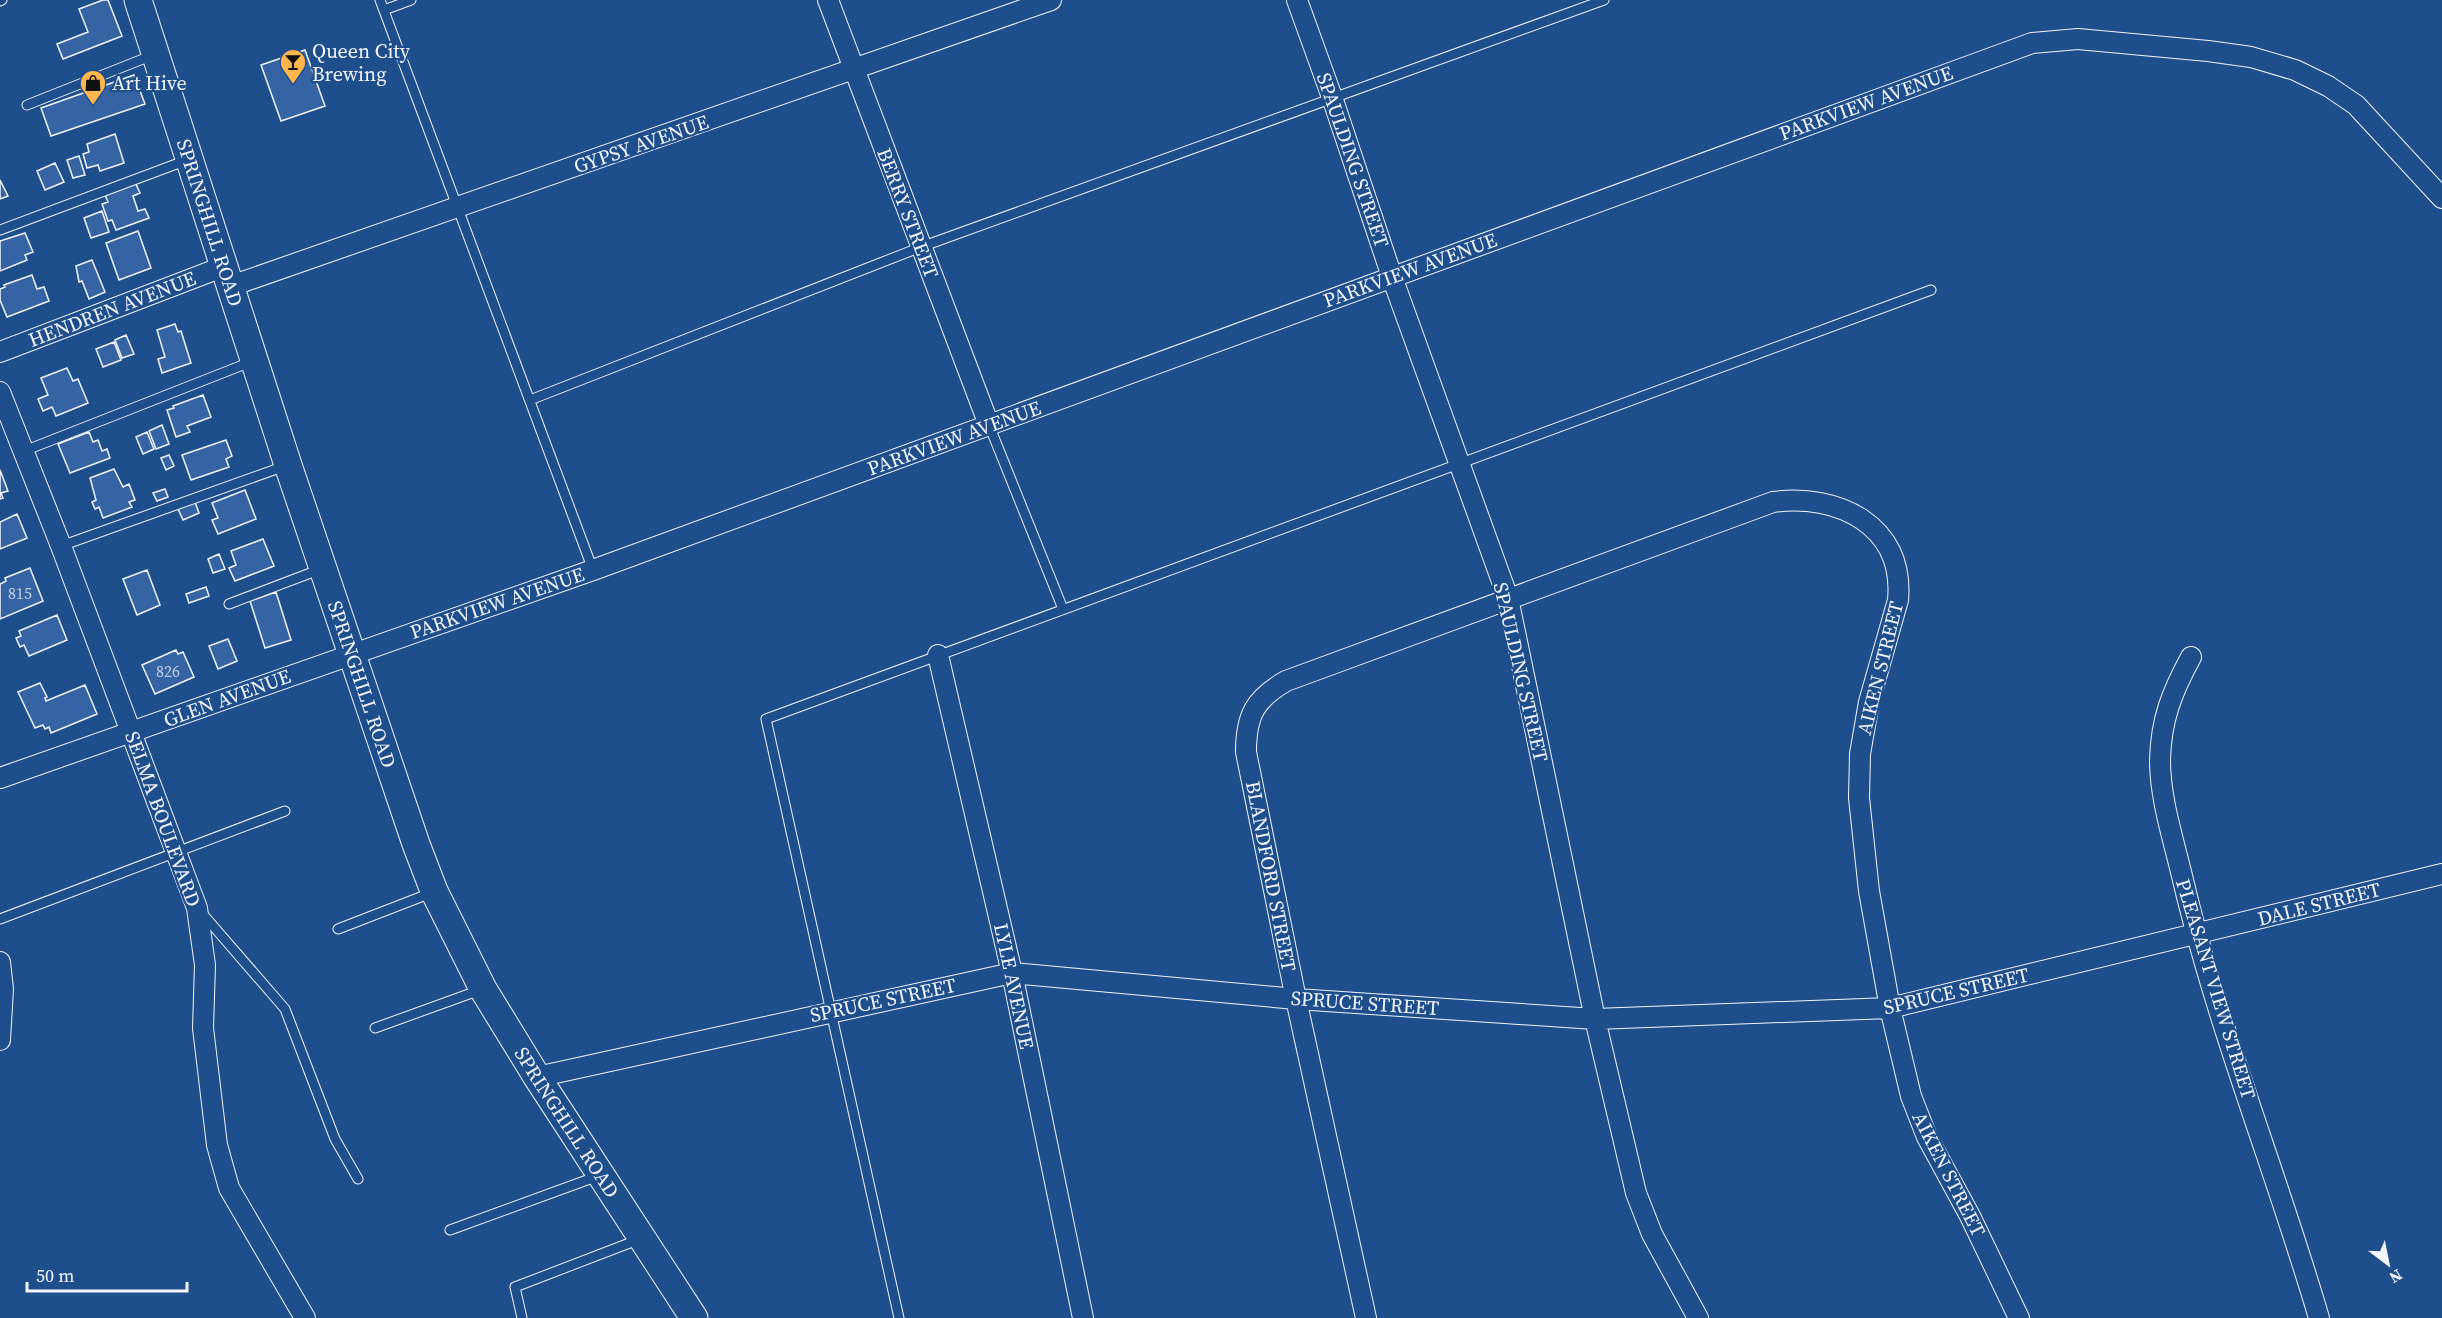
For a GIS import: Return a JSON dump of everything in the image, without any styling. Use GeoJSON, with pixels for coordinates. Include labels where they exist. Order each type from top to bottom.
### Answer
{"type":"FeatureCollection","features":[{"type":"Feature","properties":{"kind":"street","name":"SPRINGHILL ROAD"},"geometry":{"type":"LineString","coordinates":[[138,0],[288,465],[434,891],[483,989],[537,1077],[694,1318]]}},
{"type":"Feature","properties":{"kind":"street","name":"BERRY STREET"},"geometry":{"type":"LineString","coordinates":[[828,0],[989,425]]}},
{"type":"Feature","properties":{"kind":"street","name":"GYPSY AVENUE"},"geometry":{"type":"LineString","coordinates":[[228,276],[458,208],[1051,0]]}},
{"type":"Feature","properties":{"kind":"street","name":"SPAULDING STREET"},"geometry":{"type":"LineString","coordinates":[[1297,0],[1392,277],[1508,598],[1595,1019],[1636,1194],[1652,1234],[1698,1318]]}},
{"type":"Feature","properties":{"kind":"street","name":"PARKVIEW AVENUE"},"geometry":{"type":"LineString","coordinates":[[351,653],[593,570],[2032,43],[2058,40],[2208,51],[2251,57],[2295,70],[2328,86],[2356,105],[2442,198]]}},
{"type":"Feature","properties":{"kind":"street","name":"HENDREN AVENUE"},"geometry":{"type":"LineString","coordinates":[[0,352],[228,276]]}},
{"type":"Feature","properties":{"kind":"street","name":"SELMA BOULEVARD"},"geometry":{"type":"LineString","coordinates":[[0,392],[132,731],[197,908],[205,965],[203,1028],[217,1145],[224,1174],[229,1188],[305,1318]]}},
{"type":"Feature","properties":{"kind":"street","name":"AIKEN STREET"},"geometry":{"type":"LineString","coordinates":[[1508,598],[1773,502],[1799,500],[1830,505],[1853,514],[1876,531],[1893,559],[1898,575],[1898,596],[1865,719],[1859,763],[1859,798],[1869,891],[1890,1008],[1906,1080],[1920,1121],[1990,1254],[2019,1318]]}},
{"type":"Feature","properties":{"kind":"street","name":"BLANDFORD STREET"},"geometry":{"type":"LineString","coordinates":[[1366,1318],[1296,999],[1246,752],[1246,736],[1251,714],[1257,703],[1268,691],[1286,681],[1508,598]]}},
{"type":"Feature","properties":{"kind":"street","name":"GLEN AVENUE"},"geometry":{"type":"LineString","coordinates":[[0,778],[351,653]]}},
{"type":"Feature","properties":{"kind":"street","name":"LYLE AVENUE"},"geometry":{"type":"LineString","coordinates":[[938,655],[1012,973],[1083,1318]]}},
{"type":"Feature","properties":{"kind":"street","name":"PLEASANT VIEW STREET"},"geometry":{"type":"LineString","coordinates":[[2191,657],[2167,707],[2160,760],[2162,791],[2195,934],[2319,1318]]}},
{"type":"Feature","properties":{"kind":"street","name":"DALE STREET"},"geometry":{"type":"LineString","coordinates":[[2195,934],[2442,874]]}},
{"type":"Feature","properties":{"kind":"street","name":"SPRUCE STREET"},"geometry":{"type":"LineString","coordinates":[[537,1077],[1012,973],[1296,999],[1595,1019],[1890,1008],[2195,934]]}},
{"type":"Feature","properties":{"kind":"street"},"geometry":{"type":"LineString","coordinates":[[0,970],[0,1040]]}},
{"type":"Feature","properties":{"kind":"lane"},"geometry":{"type":"LineString","coordinates":[[380,0],[593,570]]}},
{"type":"Feature","properties":{"kind":"lane"},"geometry":{"type":"LineString","coordinates":[[384,10],[411,0]]}},
{"type":"Feature","properties":{"kind":"lane"},"geometry":{"type":"LineString","coordinates":[[530,400],[921,247],[1604,0]]}},
{"type":"Feature","properties":{"kind":"lane"},"geometry":{"type":"LineString","coordinates":[[27,105],[155,54]]}},
{"type":"Feature","properties":{"kind":"lane"},"geometry":{"type":"LineString","coordinates":[[0,230],[189,159]]}},
{"type":"Feature","properties":{"kind":"lane"},"geometry":{"type":"LineString","coordinates":[[899,1318],[766,719],[1931,290]]}},
{"type":"Feature","properties":{"kind":"lane"},"geometry":{"type":"LineString","coordinates":[[24,451],[255,360]]}},
{"type":"Feature","properties":{"kind":"lane"},"geometry":{"type":"LineString","coordinates":[[989,425],[1063,609]]}},
{"type":"Feature","properties":{"kind":"lane"},"geometry":{"type":"LineString","coordinates":[[61,546],[288,465]]}},
{"type":"Feature","properties":{"kind":"lane"},"geometry":{"type":"LineString","coordinates":[[229,604],[323,569]]}},
{"type":"Feature","properties":{"kind":"lane"},"geometry":{"type":"LineString","coordinates":[[0,919],[285,811]]}},
{"type":"Feature","properties":{"kind":"lane"},"geometry":{"type":"LineString","coordinates":[[338,929],[434,891]]}},
{"type":"Feature","properties":{"kind":"lane"},"geometry":{"type":"LineString","coordinates":[[197,908],[285,1009],[335,1138],[358,1179]]}},
{"type":"Feature","properties":{"kind":"lane"},"geometry":{"type":"LineString","coordinates":[[375,1028],[483,989]]}},
{"type":"Feature","properties":{"kind":"lane"},"geometry":{"type":"LineString","coordinates":[[450,1230],[601,1175]]}},
{"type":"Feature","properties":{"kind":"lane"},"geometry":{"type":"LineString","coordinates":[[522,1318],[515,1287],[642,1238]]}},
{"type":"Feature","properties":{"kind":"building"},"geometry":{"type":"Polygon","coordinates":[[[108,0],[122,36],[63,59],[57,44],[88,32],[79,9],[108,0]]]}},
{"type":"Feature","properties":{"kind":"building","name":"Queen City Brewing"},"geometry":{"type":"Polygon","coordinates":[[[305,50],[325,106],[281,121],[261,65],[305,50]]]}},
{"type":"Feature","properties":{"kind":"building","name":"Art Hive"},"geometry":{"type":"Polygon","coordinates":[[[134,75],[145,104],[51,136],[41,108],[134,75]]]}},
{"type":"Feature","properties":{"kind":"building"},"geometry":{"type":"Polygon","coordinates":[[[115,134],[124,163],[100,171],[98,165],[87,168],[83,154],[89,152],[87,144],[115,134]]]}},
{"type":"Feature","properties":{"kind":"building"},"geometry":{"type":"Polygon","coordinates":[[[79,156],[85,175],[73,178],[67,160],[79,156]]]}},
{"type":"Feature","properties":{"kind":"building"},"geometry":{"type":"Polygon","coordinates":[[[55,163],[64,182],[45,190],[37,171],[55,163]]]}},
{"type":"Feature","properties":{"kind":"building"},"geometry":{"type":"Polygon","coordinates":[[[0,180],[8,196],[0,199],[0,180]]]}},
{"type":"Feature","properties":{"kind":"building"},"geometry":{"type":"Polygon","coordinates":[[[136,184],[140,193],[133,196],[138,211],[145,209],[149,218],[116,230],[112,220],[108,221],[102,204],[108,202],[105,195],[136,184]]]}},
{"type":"Feature","properties":{"kind":"building"},"geometry":{"type":"Polygon","coordinates":[[[102,211],[109,232],[91,238],[84,218],[102,211]]]}},
{"type":"Feature","properties":{"kind":"building"},"geometry":{"type":"Polygon","coordinates":[[[138,231],[151,268],[119,280],[106,243],[138,231]]]}},
{"type":"Feature","properties":{"kind":"building"},"geometry":{"type":"Polygon","coordinates":[[[25,233],[33,252],[25,255],[27,260],[0,271],[0,241],[25,233]]]}},
{"type":"Feature","properties":{"kind":"building"},"geometry":{"type":"Polygon","coordinates":[[[92,260],[105,292],[89,299],[82,281],[79,282],[76,266],[92,260]]]}},
{"type":"Feature","properties":{"kind":"building"},"geometry":{"type":"Polygon","coordinates":[[[32,275],[37,289],[44,287],[49,301],[7,317],[0,300],[0,289],[5,287],[4,285],[32,275]]]}},
{"type":"Feature","properties":{"kind":"building"},"geometry":{"type":"Polygon","coordinates":[[[175,324],[178,332],[181,331],[191,363],[162,373],[158,359],[165,357],[157,330],[175,324]]]}},
{"type":"Feature","properties":{"kind":"building"},"geometry":{"type":"Polygon","coordinates":[[[126,335],[134,354],[122,358],[115,340],[126,335]]]}},
{"type":"Feature","properties":{"kind":"building"},"geometry":{"type":"Polygon","coordinates":[[[114,342],[121,360],[103,367],[96,349],[114,342]]]}},
{"type":"Feature","properties":{"kind":"building"},"geometry":{"type":"Polygon","coordinates":[[[67,368],[73,381],[78,379],[88,403],[56,416],[52,407],[43,411],[38,399],[48,395],[41,378],[67,368]]]}},
{"type":"Feature","properties":{"kind":"building"},"geometry":{"type":"Polygon","coordinates":[[[203,395],[211,417],[187,426],[190,432],[176,437],[167,410],[203,395]]]}},
{"type":"Feature","properties":{"kind":"building"},"geometry":{"type":"Polygon","coordinates":[[[162,425],[169,444],[156,449],[149,431],[162,425]]]}},
{"type":"Feature","properties":{"kind":"building"},"geometry":{"type":"Polygon","coordinates":[[[89,432],[93,442],[98,440],[102,451],[107,449],[110,458],[70,473],[58,444],[89,432]]]}},
{"type":"Feature","properties":{"kind":"building"},"geometry":{"type":"Polygon","coordinates":[[[147,432],[154,449],[143,454],[136,437],[147,432]]]}},
{"type":"Feature","properties":{"kind":"building"},"geometry":{"type":"Polygon","coordinates":[[[226,440],[232,456],[226,459],[229,467],[191,480],[182,455],[226,440]]]}},
{"type":"Feature","properties":{"kind":"building"},"geometry":{"type":"Polygon","coordinates":[[[169,455],[174,466],[166,470],[161,458],[169,455]]]}},
{"type":"Feature","properties":{"kind":"building"},"geometry":{"type":"Polygon","coordinates":[[[114,469],[123,487],[129,484],[135,500],[129,502],[132,507],[103,518],[99,507],[95,509],[92,502],[96,500],[90,478],[114,469]]]}},
{"type":"Feature","properties":{"kind":"building"},"geometry":{"type":"Polygon","coordinates":[[[0,470],[8,491],[1,493],[3,498],[0,499],[0,470]]]}},
{"type":"Feature","properties":{"kind":"building"},"geometry":{"type":"Polygon","coordinates":[[[165,489],[168,497],[157,501],[153,493],[165,489]]]}},
{"type":"Feature","properties":{"kind":"building"},"geometry":{"type":"Polygon","coordinates":[[[245,490],[256,519],[218,534],[212,520],[218,518],[212,503],[245,490]]]}},
{"type":"Feature","properties":{"kind":"building"},"geometry":{"type":"Polygon","coordinates":[[[195,502],[199,513],[183,520],[178,509],[195,502]]]}},
{"type":"Feature","properties":{"kind":"building"},"geometry":{"type":"Polygon","coordinates":[[[17,514],[27,538],[0,549],[0,522],[17,514]]]}},
{"type":"Feature","properties":{"kind":"building"},"geometry":{"type":"Polygon","coordinates":[[[263,539],[274,566],[235,581],[229,568],[236,565],[231,551],[263,539]]]}},
{"type":"Feature","properties":{"kind":"building"},"geometry":{"type":"Polygon","coordinates":[[[219,554],[225,569],[213,573],[208,559],[219,554]]]}},
{"type":"Feature","properties":{"kind":"building"},"geometry":{"type":"Polygon","coordinates":[[[30,568],[43,601],[0,619],[0,584],[6,581],[5,578],[30,568]]]}},
{"type":"Feature","properties":{"kind":"building"},"geometry":{"type":"Polygon","coordinates":[[[147,570],[160,605],[137,615],[123,579],[147,570]]]}},
{"type":"Feature","properties":{"kind":"building"},"geometry":{"type":"Polygon","coordinates":[[[206,587],[209,596],[189,603],[186,594],[206,587]]]}},
{"type":"Feature","properties":{"kind":"building"},"geometry":{"type":"Polygon","coordinates":[[[276,592],[291,640],[265,648],[250,601],[276,592]]]}},
{"type":"Feature","properties":{"kind":"building"},"geometry":{"type":"Polygon","coordinates":[[[57,615],[67,640],[29,656],[24,645],[20,647],[16,638],[21,636],[19,631],[57,615]]]}},
{"type":"Feature","properties":{"kind":"building"},"geometry":{"type":"Polygon","coordinates":[[[228,639],[237,661],[218,669],[209,646],[228,639]]]}},
{"type":"Feature","properties":{"kind":"building"},"geometry":{"type":"Polygon","coordinates":[[[176,650],[178,654],[183,652],[194,677],[155,694],[142,665],[176,650]]]}},
{"type":"Feature","properties":{"kind":"building"},"geometry":{"type":"Polygon","coordinates":[[[40,683],[47,697],[46,701],[85,685],[97,714],[51,733],[49,727],[45,729],[43,725],[35,728],[18,692],[40,683]]]}},
{"type":"Feature","properties":{"kind":"place","name":"Queen City Brewing"},"geometry":{"type":"Point","coordinates":[293,85]}},
{"type":"Feature","properties":{"kind":"place","name":"Art Hive"},"geometry":{"type":"Point","coordinates":[93,106]}}]}
